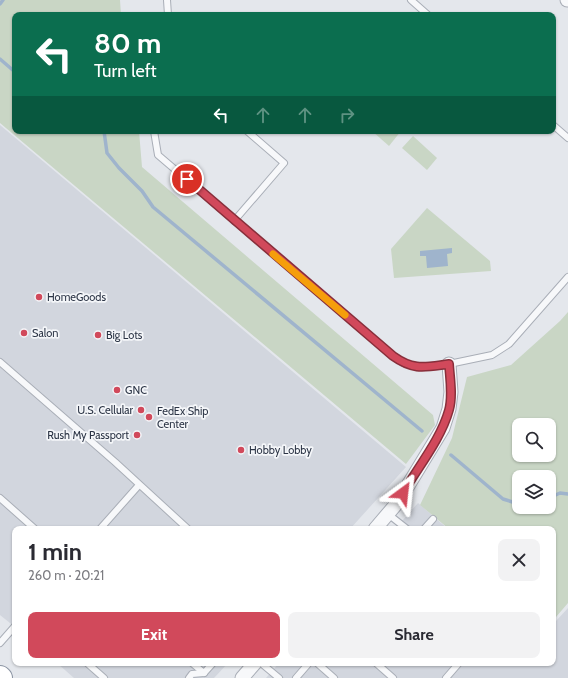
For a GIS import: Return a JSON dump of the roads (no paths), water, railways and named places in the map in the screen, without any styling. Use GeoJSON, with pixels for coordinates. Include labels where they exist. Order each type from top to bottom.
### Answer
{"type":"FeatureCollection","features":[{"type":"Feature","properties":{"kind":"street"},"geometry":{"type":"LineString","coordinates":[[378,526],[398,502],[443,428],[449,409],[451,392],[449,364]]}},
{"type":"Feature","properties":{"kind":"street"},"geometry":{"type":"LineString","coordinates":[[242,678],[252,666]]}},
{"type":"Feature","properties":{"kind":"lane"},"geometry":{"type":"LineString","coordinates":[[167,0],[168,12]]}},
{"type":"Feature","properties":{"kind":"lane"},"geometry":{"type":"LineString","coordinates":[[411,0],[425,12]]}},
{"type":"Feature","properties":{"kind":"lane"},"geometry":{"type":"LineString","coordinates":[[556,128],[568,138]]}},
{"type":"Feature","properties":{"kind":"lane"},"geometry":{"type":"LineString","coordinates":[[154,134],[158,155],[393,356],[404,363],[418,367],[449,364],[492,355],[509,344],[568,277]]}},
{"type":"Feature","properties":{"kind":"lane"},"geometry":{"type":"LineString","coordinates":[[234,221],[284,163],[250,134]]}},
{"type":"Feature","properties":{"kind":"lane"},"geometry":{"type":"LineString","coordinates":[[0,362],[115,462],[185,526]]}},
{"type":"Feature","properties":{"kind":"lane"},"geometry":{"type":"LineString","coordinates":[[103,526],[139,485]]}},
{"type":"Feature","properties":{"kind":"lane"},"geometry":{"type":"LineString","coordinates":[[0,498],[31,526]]}},
{"type":"Feature","properties":{"kind":"lane"},"geometry":{"type":"LineString","coordinates":[[388,514],[403,526]]}},
{"type":"Feature","properties":{"kind":"lane"},"geometry":{"type":"LineString","coordinates":[[427,526],[433,519]]}},
{"type":"Feature","properties":{"kind":"lane"},"geometry":{"type":"LineString","coordinates":[[0,643],[12,629]]}},
{"type":"Feature","properties":{"kind":"lane"},"geometry":{"type":"LineString","coordinates":[[90,666],[104,678]]}},
{"type":"Feature","properties":{"kind":"lane"},"geometry":{"type":"LineString","coordinates":[[196,666],[204,673]]}},
{"type":"Feature","properties":{"kind":"lane"},"geometry":{"type":"LineString","coordinates":[[189,678],[192,674],[204,673],[210,666]]}},
{"type":"Feature","properties":{"kind":"lane"},"geometry":{"type":"LineString","coordinates":[[265,666],[279,678]]}},
{"type":"Feature","properties":{"kind":"lane"},"geometry":{"type":"LineString","coordinates":[[296,678],[306,666]]}},
{"type":"Feature","properties":{"kind":"lane"},"geometry":{"type":"LineString","coordinates":[[320,666],[334,678]]}},
{"type":"Feature","properties":{"kind":"lane"},"geometry":{"type":"LineString","coordinates":[[379,666],[393,678]]}},
{"type":"Feature","properties":{"kind":"lane"},"geometry":{"type":"LineString","coordinates":[[446,678],[456,666]]}},
{"type":"Feature","properties":{"kind":"water"},"geometry":{"type":"Polygon","coordinates":[[[452,248],[452,253],[447,254],[448,266],[427,268],[426,256],[420,256],[420,251],[452,248]]]}},
{"type":"Feature","properties":{"kind":"waterway"},"geometry":{"type":"LineString","coordinates":[[0,4],[3,0]]}},
{"type":"Feature","properties":{"kind":"waterway"},"geometry":{"type":"LineString","coordinates":[[0,59],[12,69]]}},
{"type":"Feature","properties":{"kind":"waterway"},"geometry":{"type":"LineString","coordinates":[[104,134],[107,153],[119,168],[142,191],[153,207],[422,431]]}},
{"type":"Feature","properties":{"kind":"waterway"},"geometry":{"type":"LineString","coordinates":[[451,455],[503,499],[512,502]]}},
{"type":"Feature","properties":{"kind":"waterway"},"geometry":{"type":"LineString","coordinates":[[556,495],[560,493],[568,494]]}},
{"type":"Feature","properties":{"kind":"place","name":"HomeGoods"},"geometry":{"type":"Point","coordinates":[39,297]}},
{"type":"Feature","properties":{"kind":"place","name":"Salon"},"geometry":{"type":"Point","coordinates":[24,333]}},
{"type":"Feature","properties":{"kind":"place","name":"Big Lots"},"geometry":{"type":"Point","coordinates":[98,335]}},
{"type":"Feature","properties":{"kind":"place","name":"GNC"},"geometry":{"type":"Point","coordinates":[117,390]}},
{"type":"Feature","properties":{"kind":"place","name":"U.S. Cellular"},"geometry":{"type":"Point","coordinates":[141,410]}},
{"type":"Feature","properties":{"kind":"place","name":"FedEx Ship Center"},"geometry":{"type":"Point","coordinates":[149,417]}},
{"type":"Feature","properties":{"kind":"place","name":"Rush My Passport"},"geometry":{"type":"Point","coordinates":[137,435]}},
{"type":"Feature","properties":{"kind":"place","name":"Hobby Lobby"},"geometry":{"type":"Point","coordinates":[241,450]}}]}
